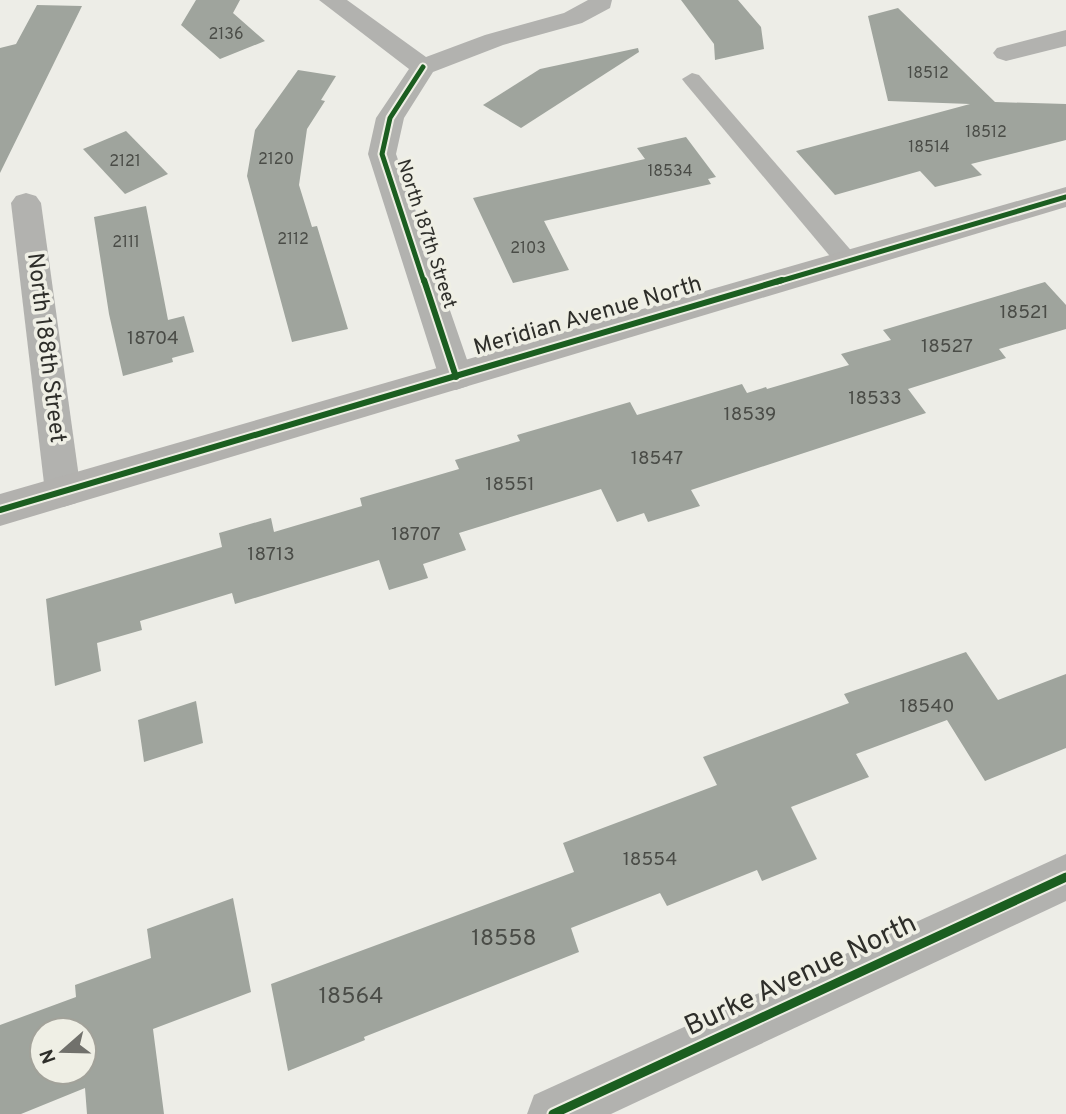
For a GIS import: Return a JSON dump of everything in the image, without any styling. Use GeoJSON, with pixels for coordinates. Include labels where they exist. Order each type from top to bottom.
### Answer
{"type":"FeatureCollection","features":[{"type":"Feature","properties":{"kind":"street"},"geometry":{"type":"LineString","coordinates":[[331,0],[423,67],[494,40],[573,18],[601,1]]}},
{"type":"Feature","properties":{"kind":"street"},"geometry":{"type":"LineString","coordinates":[[1006,53],[1066,37]]}},
{"type":"Feature","properties":{"kind":"street","name":"North 187th Street"},"geometry":{"type":"LineString","coordinates":[[423,67],[390,118],[382,154],[456,377]]}},
{"type":"Feature","properties":{"kind":"street","name":"Meridian Avenue North"},"geometry":{"type":"LineString","coordinates":[[0,510],[1066,197]]}},
{"type":"Feature","properties":{"kind":"street","name":"North 188th Street"},"geometry":{"type":"LineString","coordinates":[[26,203],[63,492]]}},
{"type":"Feature","properties":{"kind":"street","name":"Burke Avenue North"},"geometry":{"type":"LineString","coordinates":[[553,1114],[1066,877]]}},
{"type":"Feature","properties":{"kind":"lane"},"geometry":{"type":"LineString","coordinates":[[692,79],[847,261]]}},
{"type":"Feature","properties":{"kind":"building"},"geometry":{"type":"Polygon","coordinates":[[[196,0],[240,0],[233,13],[265,41],[220,59],[181,25],[196,0]]]}},
{"type":"Feature","properties":{"kind":"building"},"geometry":{"type":"Polygon","coordinates":[[[681,0],[738,0],[761,27],[764,49],[715,60],[714,44],[681,0]]]}},
{"type":"Feature","properties":{"kind":"building"},"geometry":{"type":"Polygon","coordinates":[[[37,5],[82,6],[0,173],[0,48],[16,44],[37,5]]]}},
{"type":"Feature","properties":{"kind":"building"},"geometry":{"type":"Polygon","coordinates":[[[898,8],[995,102],[1066,104],[1066,140],[971,164],[982,175],[935,187],[920,171],[835,195],[796,151],[970,104],[888,101],[868,16],[898,8]]]}},
{"type":"Feature","properties":{"kind":"building"},"geometry":{"type":"Polygon","coordinates":[[[638,48],[639,52],[521,128],[483,105],[540,69],[638,48]]]}},
{"type":"Feature","properties":{"kind":"building"},"geometry":{"type":"Polygon","coordinates":[[[298,70],[336,76],[321,100],[325,101],[307,129],[299,185],[312,227],[317,226],[348,329],[292,342],[247,176],[255,130],[298,70]]]}},
{"type":"Feature","properties":{"kind":"building"},"geometry":{"type":"Polygon","coordinates":[[[126,131],[168,174],[125,194],[83,149],[126,131]]]}},
{"type":"Feature","properties":{"kind":"building"},"geometry":{"type":"Polygon","coordinates":[[[686,137],[716,177],[708,179],[711,184],[544,221],[569,270],[513,283],[473,198],[645,159],[637,148],[686,137]]]}},
{"type":"Feature","properties":{"kind":"building"},"geometry":{"type":"Polygon","coordinates":[[[146,206],[168,320],[184,316],[194,352],[172,358],[173,362],[123,376],[109,314],[94,217],[146,206]]]}},
{"type":"Feature","properties":{"kind":"building"},"geometry":{"type":"Polygon","coordinates":[[[1045,282],[1066,305],[1066,329],[999,349],[1006,358],[908,389],[926,413],[691,490],[700,506],[648,522],[644,513],[617,522],[601,489],[459,533],[466,550],[423,564],[428,578],[389,590],[379,560],[235,604],[232,593],[140,621],[142,630],[97,643],[101,671],[55,686],[46,599],[222,547],[219,533],[271,518],[274,532],[362,506],[360,498],[459,469],[455,460],[520,441],[517,435],[630,402],[637,415],[742,384],[747,393],[849,365],[841,354],[891,340],[883,330],[1045,282]]]}},
{"type":"Feature","properties":{"kind":"building"},"geometry":{"type":"Polygon","coordinates":[[[966,652],[998,700],[1066,674],[1066,748],[985,781],[947,720],[856,754],[869,777],[791,807],[817,859],[762,881],[757,870],[667,906],[660,893],[571,928],[579,952],[364,1037],[365,1040],[288,1071],[271,984],[574,872],[563,843],[717,785],[703,757],[849,703],[844,694],[966,652]]]}},
{"type":"Feature","properties":{"kind":"building"},"geometry":{"type":"Polygon","coordinates":[[[196,701],[203,743],[144,762],[138,720],[196,701]]]}},
{"type":"Feature","properties":{"kind":"building"},"geometry":{"type":"Polygon","coordinates":[[[233,898],[251,992],[153,1029],[164,1114],[87,1114],[85,1088],[21,1114],[0,1114],[0,1025],[76,997],[75,985],[151,958],[147,929],[233,898]]]}},
{"type":"Feature","properties":{"kind":"cycle path"},"geometry":{"type":"LineString","coordinates":[[423,67],[390,118],[382,154],[456,377]]}},
{"type":"Feature","properties":{"kind":"cycle path"},"geometry":{"type":"LineString","coordinates":[[0,510],[1066,197]]}},
{"type":"Feature","properties":{"kind":"cycle path"},"geometry":{"type":"LineString","coordinates":[[553,1114],[1066,877]]}}]}
